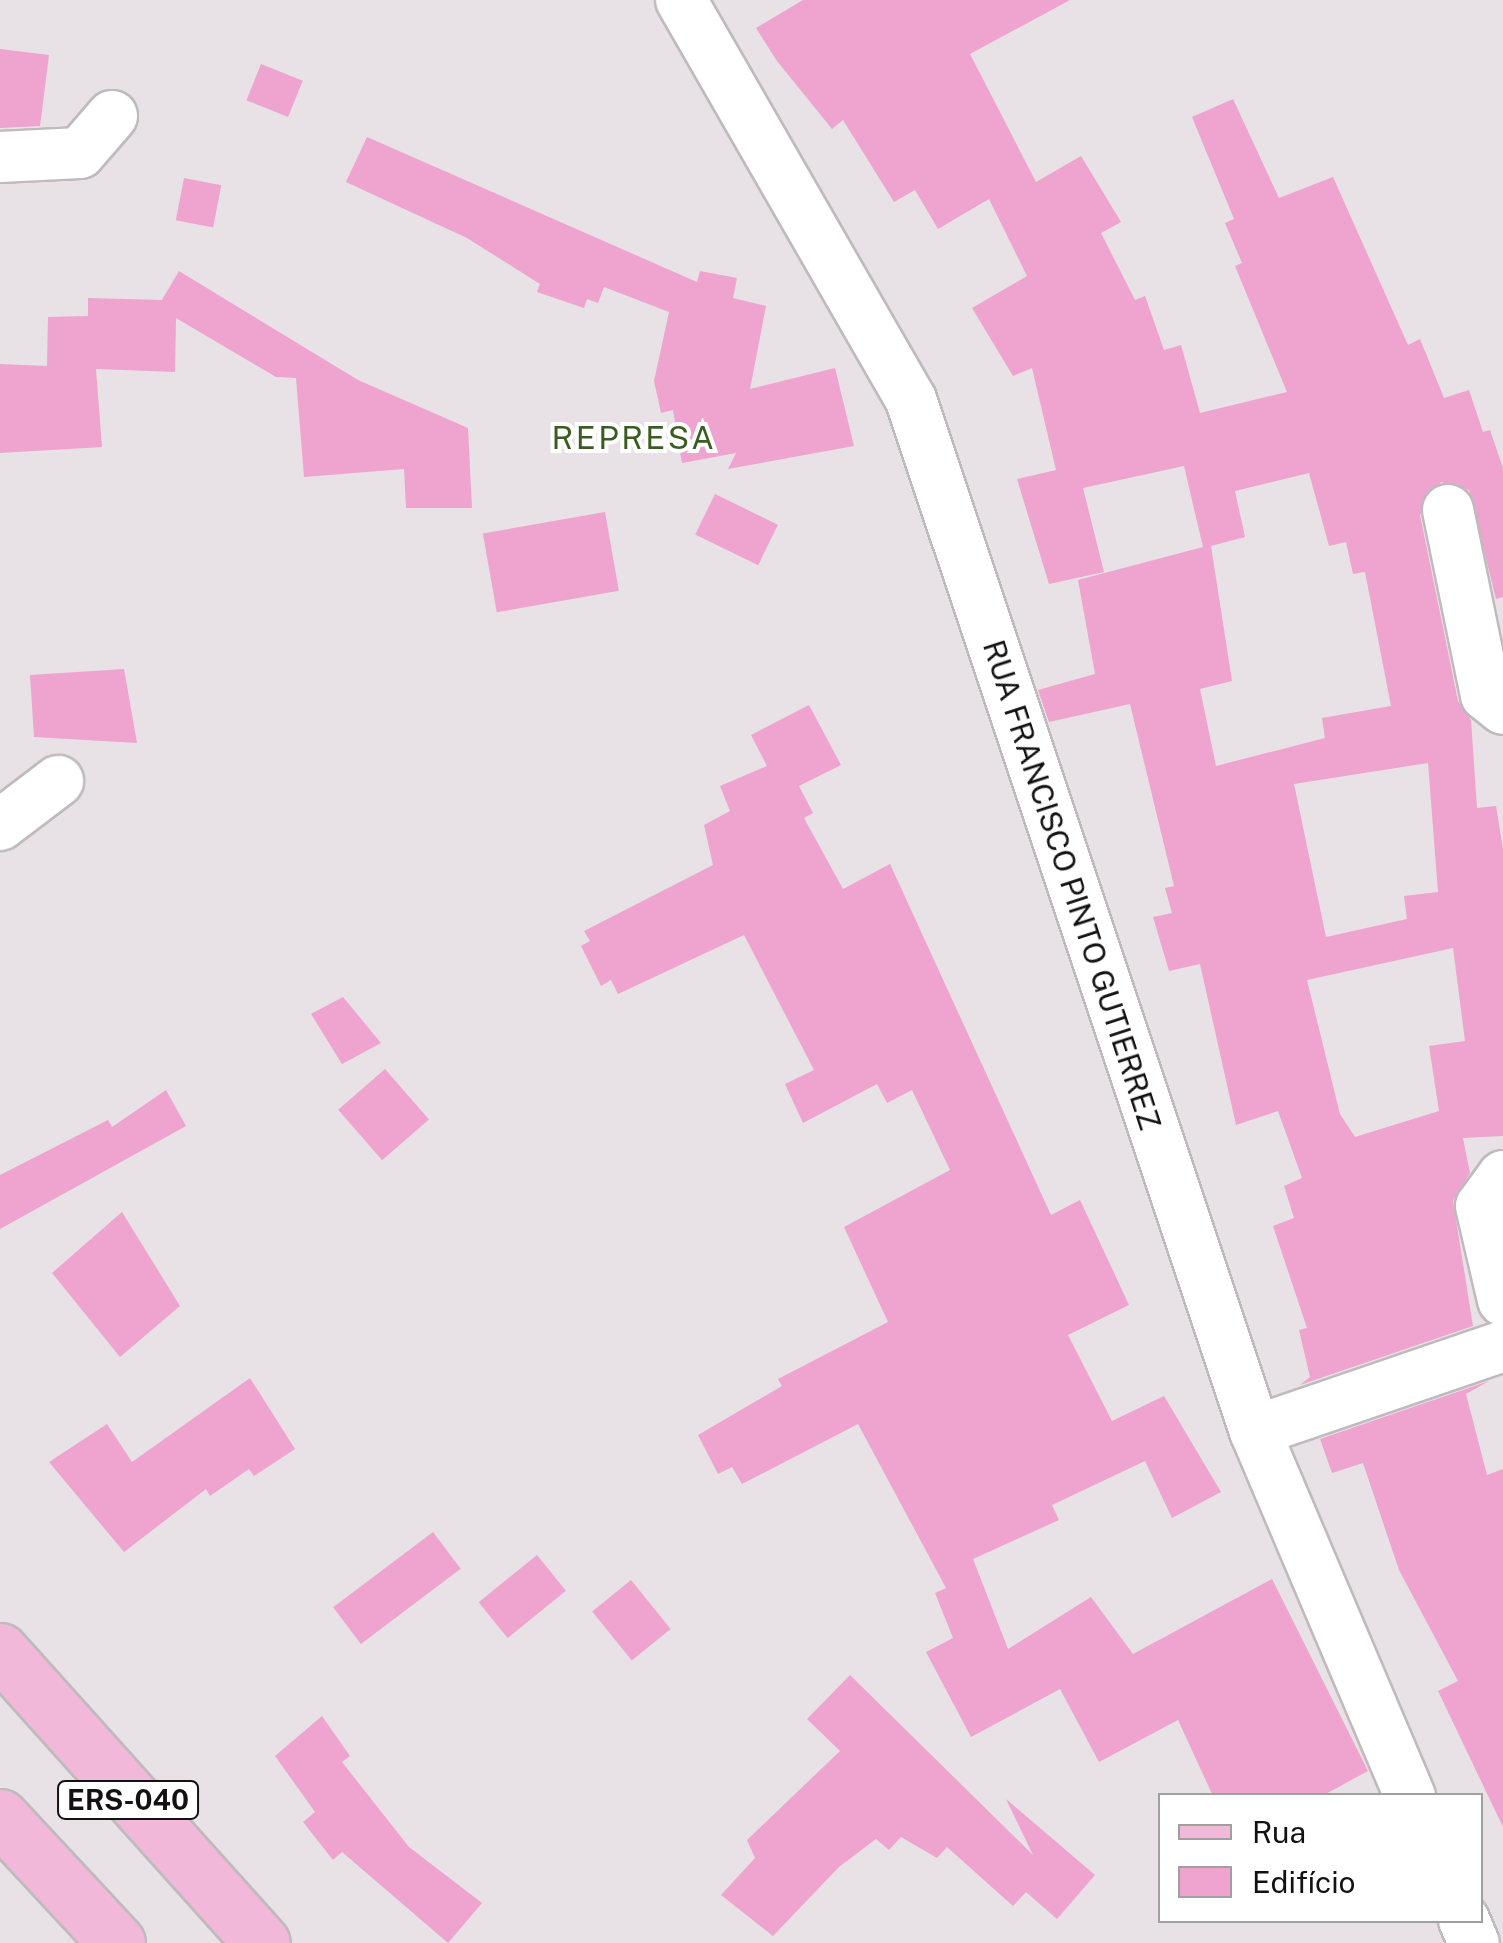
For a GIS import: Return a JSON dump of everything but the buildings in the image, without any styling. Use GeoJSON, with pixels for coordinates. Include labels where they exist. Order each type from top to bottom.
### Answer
{"type":"FeatureCollection","features":[{"type":"Feature","properties":{"kind":"main road","name":"ERS-040"},"geometry":{"type":"LineString","coordinates":[[0,1651],[262,1943]]}},
{"type":"Feature","properties":{"kind":"main road","name":"ERS-040"},"geometry":{"type":"LineString","coordinates":[[0,1817],[117,1943]]}},
{"type":"Feature","properties":{"kind":"street","name":"RUA FRANCISCO PINTO GUTIERREZ"},"geometry":{"type":"LineString","coordinates":[[680,0],[911,400],[1255,1431],[1409,1793]]}},
{"type":"Feature","properties":{"kind":"street"},"geometry":{"type":"LineString","coordinates":[[0,157],[80,153],[112,116]]}},
{"type":"Feature","properties":{"kind":"street"},"geometry":{"type":"LineString","coordinates":[[1448,510],[1486,695],[1503,710]]}},
{"type":"Feature","properties":{"kind":"street"},"geometry":{"type":"LineString","coordinates":[[0,825],[58,782]]}},
{"type":"Feature","properties":{"kind":"street"},"geometry":{"type":"LineString","coordinates":[[1503,1176],[1481,1206],[1503,1300]]}},
{"type":"Feature","properties":{"kind":"street"},"geometry":{"type":"LineString","coordinates":[[1255,1431],[1503,1346]]}},
{"type":"Feature","properties":{"kind":"district","name":"REPRESA"},"geometry":{"type":"Point","coordinates":[634,438]}}]}
